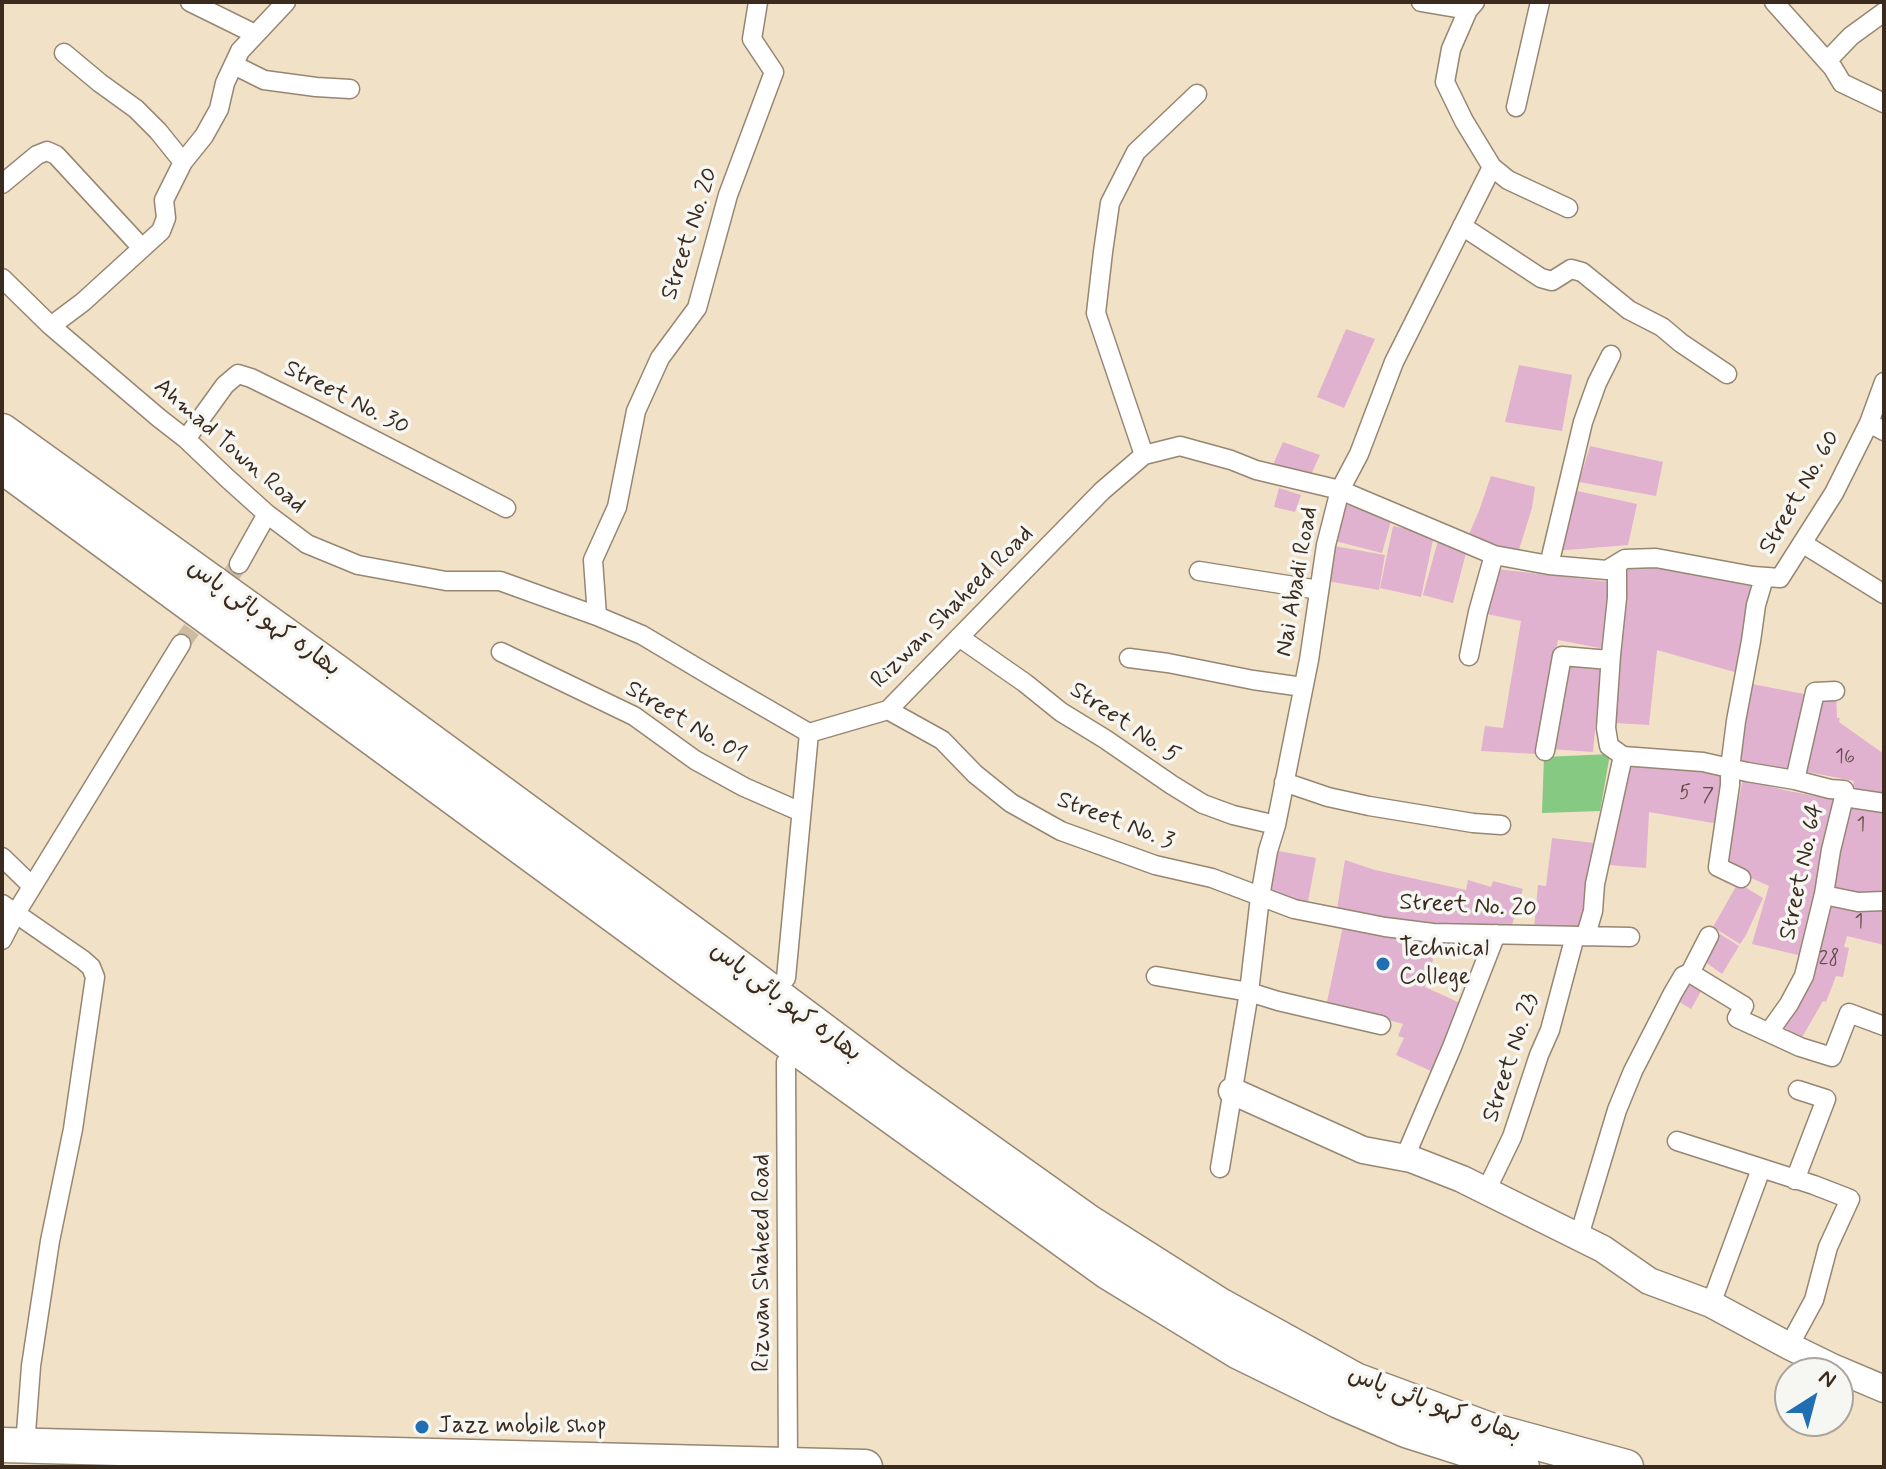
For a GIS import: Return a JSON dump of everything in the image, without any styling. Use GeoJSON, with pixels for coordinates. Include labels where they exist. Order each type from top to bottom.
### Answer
{"type":"FeatureCollection","features":[{"type":"Feature","properties":{"kind":"highway","name":"بھارہ کہو بائی پاس"},"geometry":{"type":"LineString","coordinates":[[2,431],[338,673],[892,1082],[1087,1221],[1221,1306],[1355,1380],[1490,1430],[1626,1467]]}},
{"type":"Feature","properties":{"kind":"highway","name":"بھارہ کہو بائی پاس"},"geometry":{"type":"LineString","coordinates":[[2,466],[713,988],[1108,1272],[1239,1352],[1339,1401],[1406,1430],[1522,1467]]}},
{"type":"Feature","properties":{"kind":"highway"},"geometry":{"type":"LineString","coordinates":[[13,1445],[865,1467]]}},
{"type":"Feature","properties":{"kind":"street"},"geometry":{"type":"LineString","coordinates":[[190,2],[255,34]]}},
{"type":"Feature","properties":{"kind":"street"},"geometry":{"type":"LineString","coordinates":[[51,326],[83,302],[161,231],[166,218],[164,200],[183,162],[204,136],[219,109],[225,83],[240,51],[286,2]]}},
{"type":"Feature","properties":{"kind":"street","name":"Street No. 20"},"geometry":{"type":"LineString","coordinates":[[597,616],[593,560],[617,507],[636,411],[660,358],[697,308],[728,195],[774,72],[752,39],[758,2]]}},
{"type":"Feature","properties":{"kind":"street"},"geometry":{"type":"LineString","coordinates":[[1421,2],[1471,6],[1451,49],[1445,82],[1492,167],[1508,180],[1568,208]]}},
{"type":"Feature","properties":{"kind":"street"},"geometry":{"type":"LineString","coordinates":[[1516,107],[1540,2]]}},
{"type":"Feature","properties":{"kind":"street"},"geometry":{"type":"LineString","coordinates":[[1774,2],[1827,61],[1842,83],[1884,103]]}},
{"type":"Feature","properties":{"kind":"street"},"geometry":{"type":"LineString","coordinates":[[1827,61],[1851,36],[1884,12]]}},
{"type":"Feature","properties":{"kind":"street"},"geometry":{"type":"LineString","coordinates":[[64,53],[136,109],[183,162]]}},
{"type":"Feature","properties":{"kind":"street"},"geometry":{"type":"LineString","coordinates":[[234,65],[264,80],[350,89]]}},
{"type":"Feature","properties":{"kind":"street"},"geometry":{"type":"LineString","coordinates":[[1144,455],[1096,313],[1104,240],[1110,203],[1136,152],[1197,94]]}},
{"type":"Feature","properties":{"kind":"street"},"geometry":{"type":"LineString","coordinates":[[2,184],[37,155],[47,151],[56,155],[142,248]]}},
{"type":"Feature","properties":{"kind":"street","name":"Nai Abadi Road"},"geometry":{"type":"LineString","coordinates":[[1220,1168],[1268,851],[1303,687],[1326,545],[1340,490],[1359,454],[1394,362],[1492,167]]}},
{"type":"Feature","properties":{"kind":"street"},"geometry":{"type":"LineString","coordinates":[[1462,226],[1541,278],[1552,281],[1571,269],[1582,272],[1629,310],[1662,327],[1727,374]]}},
{"type":"Feature","properties":{"kind":"street","name":"Ahmad Town Road"},"geometry":{"type":"LineString","coordinates":[[2,278],[51,326],[186,439],[267,514],[307,544],[358,565],[446,581],[500,581],[597,616],[642,635],[809,733]]}},
{"type":"Feature","properties":{"kind":"street"},"geometry":{"type":"LineString","coordinates":[[1549,565],[1583,422],[1611,355]]}},
{"type":"Feature","properties":{"kind":"street","name":"Street No. 30"},"geometry":{"type":"LineString","coordinates":[[186,439],[225,385],[238,374],[506,508]]}},
{"type":"Feature","properties":{"kind":"street","name":"Street No. 60"},"geometry":{"type":"LineString","coordinates":[[1340,490],[1494,555],[1549,565],[1607,570],[1625,559],[1656,558],[1764,578],[1780,578],[1876,427],[1884,382]]}},
{"type":"Feature","properties":{"kind":"street","name":"Rizwan Shaheed Road"},"geometry":{"type":"LineString","coordinates":[[809,733],[888,710],[1102,491],[1144,455],[1180,446],[1256,470],[1340,490]]}},
{"type":"Feature","properties":{"kind":"street"},"geometry":{"type":"LineString","coordinates":[[239,564],[267,514]]}},
{"type":"Feature","properties":{"kind":"street"},"geometry":{"type":"LineString","coordinates":[[1802,543],[1884,594]]}},
{"type":"Feature","properties":{"kind":"street"},"geometry":{"type":"LineString","coordinates":[[1469,656],[1494,555]]}},
{"type":"Feature","properties":{"kind":"street"},"geometry":{"type":"LineString","coordinates":[[1617,564],[1606,728],[1609,746],[1623,756]]}},
{"type":"Feature","properties":{"kind":"street"},"geometry":{"type":"LineString","coordinates":[[1199,571],[1319,590]]}},
{"type":"Feature","properties":{"kind":"street"},"geometry":{"type":"LineString","coordinates":[[1741,878],[1718,867],[1736,721],[1756,605],[1764,578]]}},
{"type":"Feature","properties":{"kind":"street","name":"Street No. 5"},"geometry":{"type":"LineString","coordinates":[[959,637],[1061,712],[1203,804],[1276,825]]}},
{"type":"Feature","properties":{"kind":"street"},"geometry":{"type":"LineString","coordinates":[[2,940],[9,908],[32,886],[181,644]]}},
{"type":"Feature","properties":{"kind":"street","name":"Street No. 01"},"geometry":{"type":"LineString","coordinates":[[501,652],[634,716],[695,760],[744,787],[801,812]]}},
{"type":"Feature","properties":{"kind":"street"},"geometry":{"type":"LineString","coordinates":[[1545,751],[1562,656],[1610,660]]}},
{"type":"Feature","properties":{"kind":"street"},"geometry":{"type":"LineString","coordinates":[[1129,658],[1303,687]]}},
{"type":"Feature","properties":{"kind":"street"},"geometry":{"type":"LineString","coordinates":[[1795,780],[1815,692],[1835,691]]}},
{"type":"Feature","properties":{"kind":"street","name":"Street No. 3"},"geometry":{"type":"LineString","coordinates":[[888,710],[942,740],[975,774],[1011,803],[1061,831],[1155,865],[1212,878],[1260,897]]}},
{"type":"Feature","properties":{"kind":"street"},"geometry":{"type":"LineString","coordinates":[[786,978],[809,733]]}},
{"type":"Feature","properties":{"kind":"street","name":"Street No. 64"},"geometry":{"type":"LineString","coordinates":[[1623,756],[1703,762],[1844,790],[1824,895],[1804,976],[1777,1024],[1769,1032]]}},
{"type":"Feature","properties":{"kind":"street","name":"Street No. 23"},"geometry":{"type":"LineString","coordinates":[[1486,1191],[1512,1137],[1581,936],[1593,911],[1595,884],[1623,756]]}},
{"type":"Feature","properties":{"kind":"street"},"geometry":{"type":"LineString","coordinates":[[1284,782],[1328,797],[1369,806],[1501,825]]}},
{"type":"Feature","properties":{"kind":"street"},"geometry":{"type":"LineString","coordinates":[[1844,797],[1884,803]]}},
{"type":"Feature","properties":{"kind":"street"},"geometry":{"type":"LineString","coordinates":[[2,857],[32,886]]}},
{"type":"Feature","properties":{"kind":"street"},"geometry":{"type":"LineString","coordinates":[[1824,895],[1858,902],[1884,901]]}},
{"type":"Feature","properties":{"kind":"street","name":"Street No. 20"},"geometry":{"type":"LineString","coordinates":[[1260,897],[1294,909],[1433,933],[1630,937]]}},
{"type":"Feature","properties":{"kind":"street"},"geometry":{"type":"LineString","coordinates":[[9,908],[83,960],[91,967],[95,977],[73,1129],[50,1241],[31,1366],[13,1445]]}},
{"type":"Feature","properties":{"kind":"street"},"geometry":{"type":"LineString","coordinates":[[1405,1157],[1496,934]]}},
{"type":"Feature","properties":{"kind":"street"},"geometry":{"type":"LineString","coordinates":[[1579,1236],[1617,1110],[1633,1071],[1673,993],[1683,976],[1690,973],[1709,936]]}},
{"type":"Feature","properties":{"kind":"street"},"geometry":{"type":"LineString","coordinates":[[1690,973],[1744,1006],[1737,1018],[1800,1047],[1832,1057],[1849,1013],[1884,1026]]}},
{"type":"Feature","properties":{"kind":"street"},"geometry":{"type":"LineString","coordinates":[[1156,976],[1249,992],[1381,1025]]}},
{"type":"Feature","properties":{"kind":"street","name":"Rizwan Shaheed Road"},"geometry":{"type":"LineString","coordinates":[[786,1062],[788,1464]]}},
{"type":"Feature","properties":{"kind":"street"},"geometry":{"type":"LineString","coordinates":[[1795,1180],[1826,1099],[1798,1090]]}},
{"type":"Feature","properties":{"kind":"street"},"geometry":{"type":"LineString","coordinates":[[1232,1091],[1363,1150],[1405,1157],[1462,1179],[1603,1249],[1649,1281],[1711,1304],[1789,1346],[1884,1389]]}},
{"type":"Feature","properties":{"kind":"street"},"geometry":{"type":"LineString","coordinates":[[1677,1141],[1850,1199],[1828,1247],[1814,1300],[1789,1346]]}},
{"type":"Feature","properties":{"kind":"street"},"geometry":{"type":"LineString","coordinates":[[1711,1304],[1761,1169]]}},
{"type":"Feature","properties":{"kind":"green space"},"geometry":{"type":"Polygon","coordinates":[[[1610,754],[1600,811],[1542,813],[1544,757],[1610,754]]]}},
{"type":"Feature","properties":{"kind":"building"},"geometry":{"type":"Polygon","coordinates":[[[1346,329],[1375,339],[1344,408],[1317,397],[1346,329]]]}},
{"type":"Feature","properties":{"kind":"building"},"geometry":{"type":"Polygon","coordinates":[[[1519,365],[1572,375],[1562,431],[1505,422],[1519,365]]]}},
{"type":"Feature","properties":{"kind":"building"},"geometry":{"type":"Polygon","coordinates":[[[1283,442],[1320,455],[1308,481],[1272,467],[1283,442]]]}},
{"type":"Feature","properties":{"kind":"building"},"geometry":{"type":"Polygon","coordinates":[[[1590,446],[1663,462],[1656,496],[1579,482],[1590,446]]]}},
{"type":"Feature","properties":{"kind":"building"},"geometry":{"type":"Polygon","coordinates":[[[1491,476],[1535,487],[1517,556],[1466,541],[1491,476]]]}},
{"type":"Feature","properties":{"kind":"building"},"geometry":{"type":"Polygon","coordinates":[[[1559,487],[1637,504],[1628,545],[1543,552],[1559,487]]]}},
{"type":"Feature","properties":{"kind":"building"},"geometry":{"type":"Polygon","coordinates":[[[1279,488],[1301,495],[1295,512],[1274,507],[1279,488]]]}},
{"type":"Feature","properties":{"kind":"building"},"geometry":{"type":"Polygon","coordinates":[[[1345,504],[1392,517],[1382,553],[1335,541],[1345,504]]]}},
{"type":"Feature","properties":{"kind":"building"},"geometry":{"type":"Polygon","coordinates":[[[1393,526],[1434,535],[1421,597],[1380,588],[1393,526]]]}},
{"type":"Feature","properties":{"kind":"building"},"geometry":{"type":"Polygon","coordinates":[[[1438,541],[1467,549],[1453,603],[1423,595],[1438,541]]]}},
{"type":"Feature","properties":{"kind":"building"},"geometry":{"type":"Polygon","coordinates":[[[1334,546],[1385,555],[1379,590],[1327,581],[1334,546]]]}},
{"type":"Feature","properties":{"kind":"building"},"geometry":{"type":"Polygon","coordinates":[[[1628,564],[1755,587],[1738,673],[1657,650],[1649,725],[1614,723],[1619,630],[1628,564]]]}},
{"type":"Feature","properties":{"kind":"building"},"geometry":{"type":"Polygon","coordinates":[[[1496,569],[1610,582],[1605,649],[1558,640],[1537,754],[1481,751],[1485,726],[1503,728],[1521,621],[1487,614],[1496,569]]]}},
{"type":"Feature","properties":{"kind":"building"},"geometry":{"type":"Polygon","coordinates":[[[1567,662],[1603,666],[1593,752],[1551,749],[1567,662]]]}},
{"type":"Feature","properties":{"kind":"building"},"geometry":{"type":"Polygon","coordinates":[[[1752,684],[1809,695],[1793,769],[1735,760],[1752,684]]]}},
{"type":"Feature","properties":{"kind":"building"},"geometry":{"type":"Polygon","coordinates":[[[1816,695],[1836,695],[1839,722],[1884,754],[1884,798],[1851,792],[1854,781],[1803,771],[1816,695]]]}},
{"type":"Feature","properties":{"kind":"building"},"geometry":{"type":"Polygon","coordinates":[[[1628,762],[1723,774],[1719,824],[1649,812],[1646,868],[1609,865],[1628,762]]]}},
{"type":"Feature","properties":{"kind":"building"},"geometry":{"type":"Polygon","coordinates":[[[1743,779],[1835,800],[1802,956],[1752,944],[1769,886],[1725,866],[1743,779]]]}},
{"type":"Feature","properties":{"kind":"building"},"geometry":{"type":"Polygon","coordinates":[[[1846,807],[1884,812],[1884,897],[1831,892],[1846,807]]]}},
{"type":"Feature","properties":{"kind":"building"},"geometry":{"type":"Polygon","coordinates":[[[1552,838],[1594,843],[1583,926],[1534,929],[1538,885],[1546,886],[1552,838]]]}},
{"type":"Feature","properties":{"kind":"building"},"geometry":{"type":"Polygon","coordinates":[[[1273,850],[1316,858],[1308,902],[1262,897],[1273,850]]]}},
{"type":"Feature","properties":{"kind":"building"},"geometry":{"type":"Polygon","coordinates":[[[1345,860],[1375,870],[1466,890],[1468,880],[1491,887],[1493,881],[1523,889],[1511,928],[1431,926],[1385,920],[1337,909],[1345,860]]]}},
{"type":"Feature","properties":{"kind":"building"},"geometry":{"type":"Polygon","coordinates":[[[1738,883],[1763,898],[1740,944],[1713,927],[1738,883]]]}},
{"type":"Feature","properties":{"kind":"building"},"geometry":{"type":"Polygon","coordinates":[[[1826,902],[1884,910],[1884,945],[1847,936],[1844,947],[1849,948],[1843,977],[1836,976],[1826,1002],[1823,1001],[1801,1039],[1781,1025],[1826,902]]]}},
{"type":"Feature","properties":{"kind":"building","name":"Technical College"},"geometry":{"type":"Polygon","coordinates":[[[1343,926],[1438,942],[1425,987],[1460,1003],[1433,1072],[1396,1055],[1404,1038],[1398,1036],[1403,1024],[1327,1002],[1343,926]]]}},
{"type":"Feature","properties":{"kind":"building"},"geometry":{"type":"Polygon","coordinates":[[[1720,934],[1739,946],[1722,974],[1704,961],[1720,934]]]}},
{"type":"Feature","properties":{"kind":"building"},"geometry":{"type":"Polygon","coordinates":[[[1690,977],[1704,986],[1691,1009],[1676,1000],[1690,977]]]}},
{"type":"Feature","properties":{"kind":"tunnel"},"geometry":{"type":"LineString","coordinates":[[181,644],[239,564]]}},
{"type":"Feature","properties":{"kind":"place","name":"Technical College"},"geometry":{"type":"Point","coordinates":[1383,964]}},
{"type":"Feature","properties":{"kind":"place","name":"Jazz mobile shop"},"geometry":{"type":"Point","coordinates":[422,1427]}}]}
